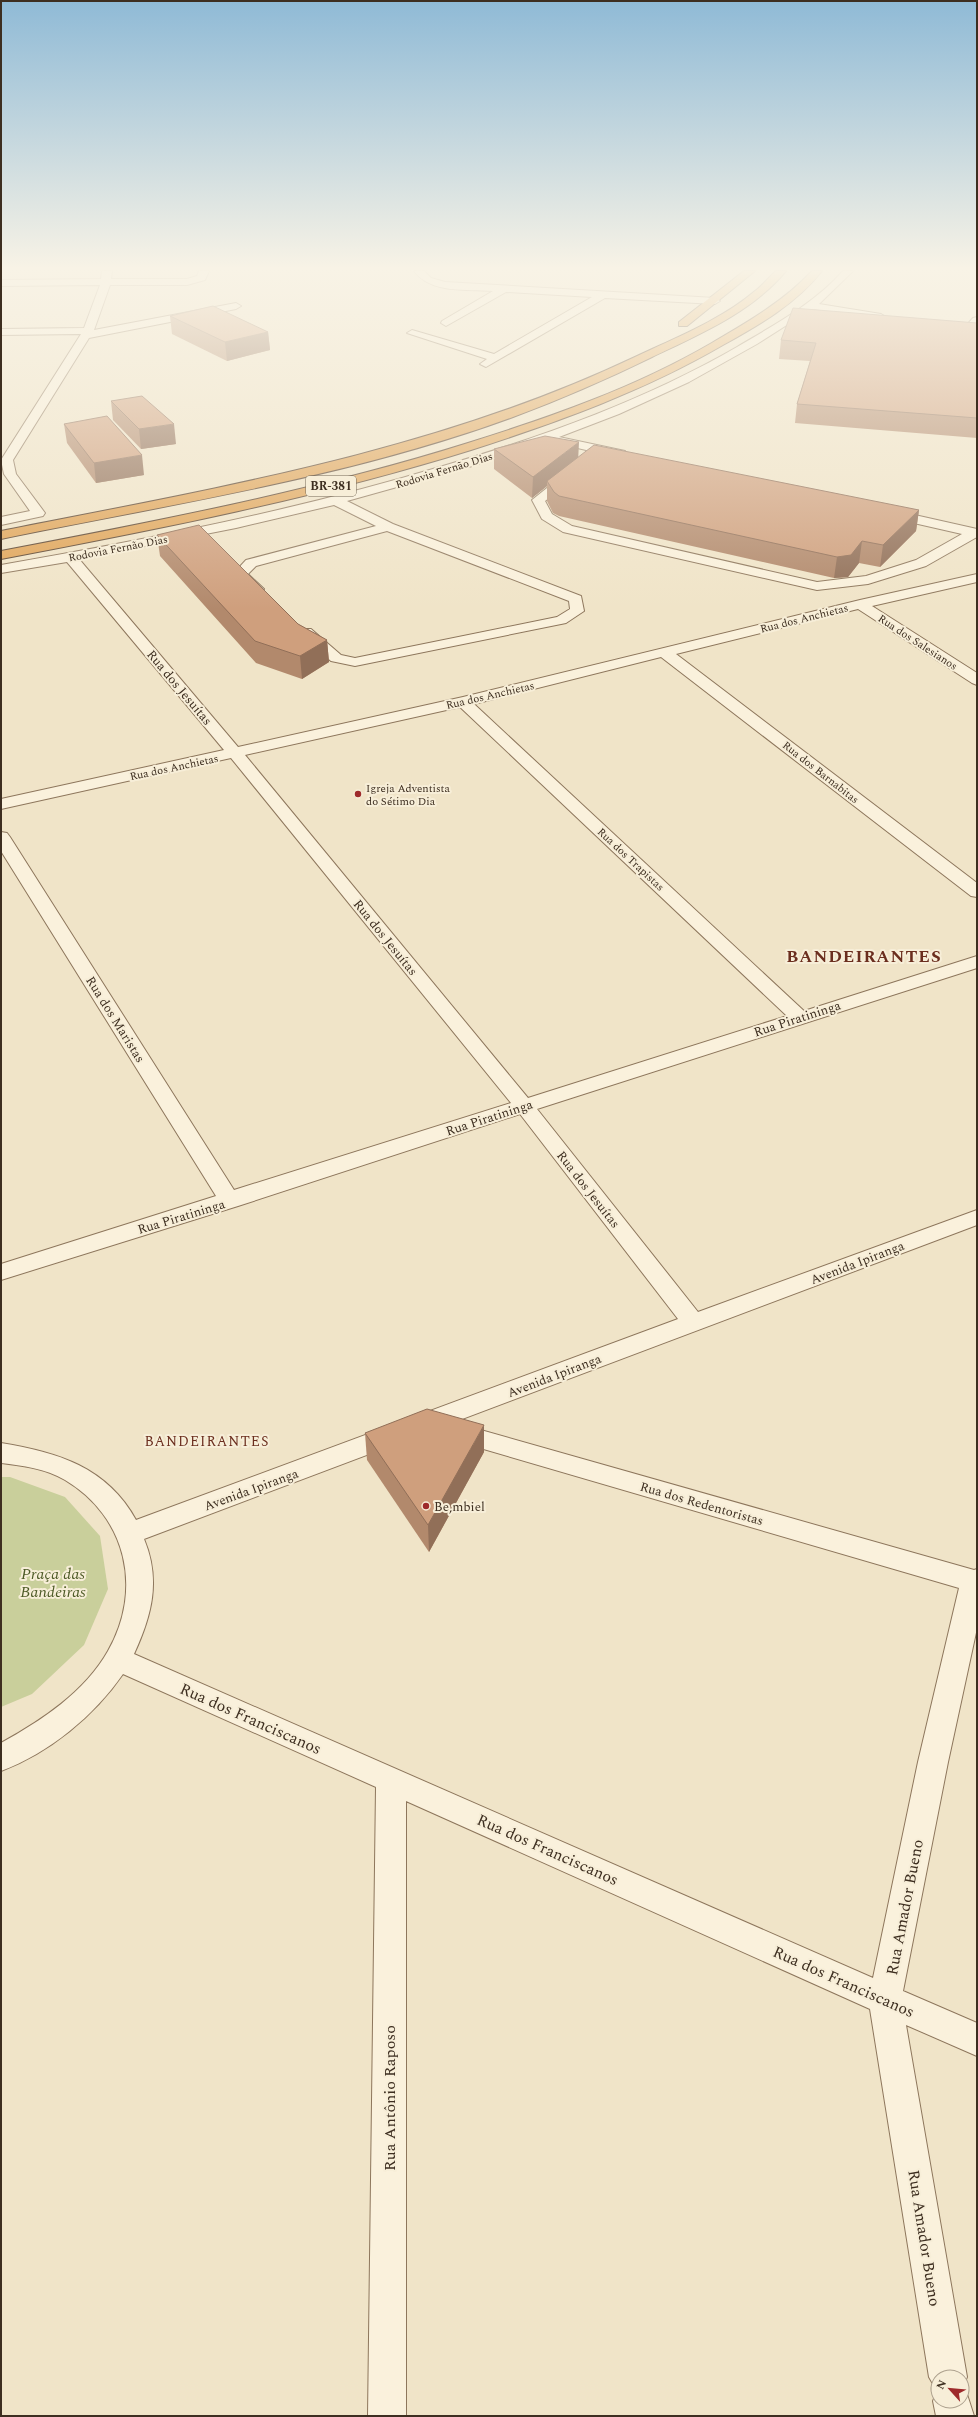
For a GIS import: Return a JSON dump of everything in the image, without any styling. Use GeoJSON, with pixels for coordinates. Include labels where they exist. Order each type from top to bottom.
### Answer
{"type":"FeatureCollection","features":[{"type":"Feature","properties":{"kind":"highway","name":"BR-381"},"geometry":{"type":"LineString","coordinates":[[1,535],[61,522],[247,487],[340,464],[507,414],[586,384]]}},
{"type":"Feature","properties":{"kind":"highway","name":"Rodovia Fernão Dias"},"geometry":{"type":"LineString","coordinates":[[1,555],[261,503],[446,454],[603,400],[639,384]]}},
{"type":"Feature","properties":{"kind":"highway","name":"BR-381"},"geometry":{"type":"LineString","coordinates":[[1,528],[61,522]]}},
{"type":"Feature","properties":{"kind":"street"},"geometry":{"type":"LineString","coordinates":[[1,521],[38,514],[10,474],[7,460],[55,384]]}},
{"type":"Feature","properties":{"kind":"street","name":"Rodovia Fernão Dias"},"geometry":{"type":"LineString","coordinates":[[1,569],[258,520],[413,481],[548,438],[603,417],[676,384]]}},
{"type":"Feature","properties":{"kind":"street"},"geometry":{"type":"LineString","coordinates":[[548,438],[634,457]]}},
{"type":"Feature","properties":{"kind":"street"},"geometry":{"type":"LineString","coordinates":[[591,459],[603,450]]}},
{"type":"Feature","properties":{"kind":"street"},"geometry":{"type":"LineString","coordinates":[[579,468],[538,500],[547,516],[568,529],[817,586],[868,580],[921,563],[976,533]]}},
{"type":"Feature","properties":{"kind":"street"},"geometry":{"type":"LineString","coordinates":[[294,621],[336,658],[355,662],[561,620],[578,610],[576,599],[388,526],[337,501]]}},
{"type":"Feature","properties":{"kind":"street"},"geometry":{"type":"LineString","coordinates":[[874,510],[976,533]]}},
{"type":"Feature","properties":{"kind":"street"},"geometry":{"type":"LineString","coordinates":[[270,600],[240,574],[251,564],[388,526]]}},
{"type":"Feature","properties":{"kind":"street","name":"Rua dos Jesuítas"},"geometry":{"type":"LineString","coordinates":[[70,557],[235,753],[524,1106],[694,1323]]}},
{"type":"Feature","properties":{"kind":"street","name":"Rua dos Anchietas"},"geometry":{"type":"LineString","coordinates":[[1,804],[463,702],[860,604],[977,578]]}},
{"type":"Feature","properties":{"kind":"street","name":"Rua dos Salesianos"},"geometry":{"type":"LineString","coordinates":[[860,604],[977,680]]}},
{"type":"Feature","properties":{"kind":"street","name":"Rua dos Barnabitas"},"geometry":{"type":"LineString","coordinates":[[665,653],[977,892]]}},
{"type":"Feature","properties":{"kind":"street","name":"Rua dos Trapistas"},"geometry":{"type":"LineString","coordinates":[[463,702],[799,1017]]}},
{"type":"Feature","properties":{"kind":"street","name":"Rua dos Maristas"},"geometry":{"type":"LineString","coordinates":[[1,837],[230,1201]]}},
{"type":"Feature","properties":{"kind":"street","name":"Rua Piratininga"},"geometry":{"type":"LineString","coordinates":[[1,1272],[230,1201],[799,1017],[977,962]]}},
{"type":"Feature","properties":{"kind":"street","name":"Avenida Ipiranga"},"geometry":{"type":"LineString","coordinates":[[131,1533],[977,1217]]}},
{"type":"Feature","properties":{"kind":"street","name":"Rua dos Redentoristas"},"geometry":{"type":"LineString","coordinates":[[426,1424],[976,1581]]}},
{"type":"Feature","properties":{"kind":"street"},"geometry":{"type":"LineString","coordinates":[[1,1453],[51,1463],[85,1480],[112,1504],[131,1533],[139,1562],[140,1594],[133,1626],[118,1659],[88,1698],[48,1732],[1,1758]]}},
{"type":"Feature","properties":{"kind":"street","name":"Rua Amador Bueno"},"geometry":{"type":"LineString","coordinates":[[947,2369],[885,1999],[933,1762],[976,1581]]}},
{"type":"Feature","properties":{"kind":"street","name":"Rua dos Franciscanos"},"geometry":{"type":"LineString","coordinates":[[118,1659],[977,2040]]}},
{"type":"Feature","properties":{"kind":"street","name":"Rua Antônio Raposo"},"geometry":{"type":"LineString","coordinates":[[387,2416],[391,1780]]}},
{"type":"Feature","properties":{"kind":"green space","name":"Praça das Bandeiras"},"geometry":{"type":"Polygon","coordinates":[[[1,1477],[10,1477],[65,1497],[100,1536],[108,1589],[84,1645],[32,1694],[1,1707],[1,1477]]]}},
{"type":"Feature","properties":{"kind":"building"},"geometry":{"type":"Polygon","coordinates":[[[803,384],[977,384],[977,418],[797,404],[803,384]]]}},
{"type":"Feature","properties":{"kind":"building"},"geometry":{"type":"Polygon","coordinates":[[[142,396],[174,424],[139,429],[111,401],[142,396]]]}},
{"type":"Feature","properties":{"kind":"building"},"geometry":{"type":"Polygon","coordinates":[[[107,416],[142,455],[94,463],[64,424],[107,416]]]}},
{"type":"Feature","properties":{"kind":"building"},"geometry":{"type":"Polygon","coordinates":[[[545,436],[579,442],[533,477],[494,449],[545,436]]]}},
{"type":"Feature","properties":{"kind":"building"},"geometry":{"type":"Polygon","coordinates":[[[594,445],[919,510],[883,545],[862,541],[851,555],[837,557],[559,496],[554,492],[547,481],[594,445]]]}},
{"type":"Feature","properties":{"kind":"building"},"geometry":{"type":"Polygon","coordinates":[[[199,525],[298,624],[327,640],[300,656],[255,641],[157,535],[199,525]]]}},
{"type":"Feature","properties":{"kind":"building"},"geometry":{"type":"Polygon","coordinates":[[[427,1409],[484,1425],[428,1525],[365,1433],[427,1409]]]}},
{"type":"Feature","properties":{"kind":"place","name":"Igreja Adventista do Sétimo Dia"},"geometry":{"type":"Point","coordinates":[358,794]}},
{"type":"Feature","properties":{"kind":"place","name":"Be,mbiel"},"geometry":{"type":"Point","coordinates":[426,1506]}},
{"type":"Feature","properties":{"kind":"district","name":"BANDEIRANTES"},"geometry":{"type":"Point","coordinates":[864,956]}},
{"type":"Feature","properties":{"kind":"district","name":"BANDEIRANTES"},"geometry":{"type":"Point","coordinates":[207,1441]}}]}
